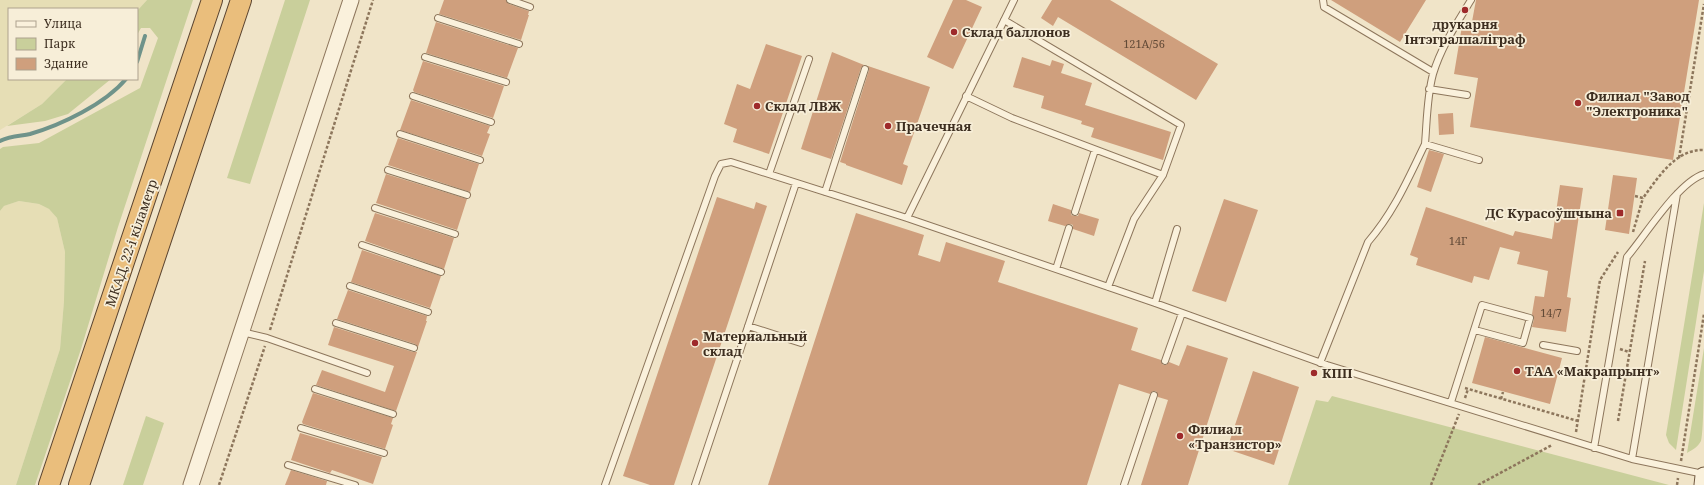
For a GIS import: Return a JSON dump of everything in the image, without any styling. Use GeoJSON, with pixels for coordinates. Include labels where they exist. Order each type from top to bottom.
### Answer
{"type":"FeatureCollection","features":[{"type":"Feature","properties":{"kind":"highway","name":"МКАД, 22-і кіламетр"},"geometry":{"type":"LineString","coordinates":[[49,485],[212,0]]}},
{"type":"Feature","properties":{"kind":"highway","name":"МКАД, 22-і кіламетр"},"geometry":{"type":"LineString","coordinates":[[79,485],[241,0]]}},
{"type":"Feature","properties":{"kind":"main road"},"geometry":{"type":"LineString","coordinates":[[1703,485],[1704,475]]}},
{"type":"Feature","properties":{"kind":"street"},"geometry":{"type":"LineString","coordinates":[[191,485],[351,0]]}},
{"type":"Feature","properties":{"kind":"lane"},"geometry":{"type":"LineString","coordinates":[[510,0],[530,7]]}},
{"type":"Feature","properties":{"kind":"lane"},"geometry":{"type":"LineString","coordinates":[[907,218],[1014,0]]}},
{"type":"Feature","properties":{"kind":"lane"},"geometry":{"type":"LineString","coordinates":[[1323,0],[1324,7],[1434,72]]}},
{"type":"Feature","properties":{"kind":"lane"},"geometry":{"type":"LineString","coordinates":[[1320,363],[1368,242],[1379,229],[1396,203],[1425,144],[1430,89],[1434,72],[1445,43],[1471,0]]}},
{"type":"Feature","properties":{"kind":"lane"},"geometry":{"type":"LineString","coordinates":[[438,18],[519,44]]}},
{"type":"Feature","properties":{"kind":"lane"},"geometry":{"type":"LineString","coordinates":[[1004,20],[1181,125],[1163,175],[1134,220],[1108,287]]}},
{"type":"Feature","properties":{"kind":"lane"},"geometry":{"type":"LineString","coordinates":[[425,57],[506,82]]}},
{"type":"Feature","properties":{"kind":"lane"},"geometry":{"type":"LineString","coordinates":[[769,174],[809,59]]}},
{"type":"Feature","properties":{"kind":"lane"},"geometry":{"type":"LineString","coordinates":[[826,192],[866,69]]}},
{"type":"Feature","properties":{"kind":"lane"},"geometry":{"type":"LineString","coordinates":[[1430,89],[1467,95]]}},
{"type":"Feature","properties":{"kind":"lane"},"geometry":{"type":"LineString","coordinates":[[413,96],[492,122]]}},
{"type":"Feature","properties":{"kind":"lane"},"geometry":{"type":"LineString","coordinates":[[966,96],[1012,118],[1163,175]]}},
{"type":"Feature","properties":{"kind":"lane"},"geometry":{"type":"LineString","coordinates":[[400,134],[480,160]]}},
{"type":"Feature","properties":{"kind":"lane"},"geometry":{"type":"LineString","coordinates":[[1425,144],[1479,160]]}},
{"type":"Feature","properties":{"kind":"lane"},"geometry":{"type":"LineString","coordinates":[[1075,212],[1095,150]]}},
{"type":"Feature","properties":{"kind":"lane"},"geometry":{"type":"LineString","coordinates":[[605,485],[714,176],[721,164],[731,162],[907,218],[1155,303],[1320,363],[1451,402],[1594,448],[1632,459],[1704,475]]}},
{"type":"Feature","properties":{"kind":"lane"},"geometry":{"type":"LineString","coordinates":[[388,170],[467,195]]}},
{"type":"Feature","properties":{"kind":"lane"},"geometry":{"type":"LineString","coordinates":[[1594,448],[1627,257],[1677,192],[1704,174]]}},
{"type":"Feature","properties":{"kind":"lane"},"geometry":{"type":"LineString","coordinates":[[695,485],[796,182]]}},
{"type":"Feature","properties":{"kind":"lane"},"geometry":{"type":"LineString","coordinates":[[1632,459],[1677,192]]}},
{"type":"Feature","properties":{"kind":"lane"},"geometry":{"type":"LineString","coordinates":[[375,208],[454,234]]}},
{"type":"Feature","properties":{"kind":"lane"},"geometry":{"type":"LineString","coordinates":[[1056,269],[1069,228]]}},
{"type":"Feature","properties":{"kind":"lane"},"geometry":{"type":"LineString","coordinates":[[1155,303],[1177,229]]}},
{"type":"Feature","properties":{"kind":"lane"},"geometry":{"type":"LineString","coordinates":[[362,245],[441,272]]}},
{"type":"Feature","properties":{"kind":"lane"},"geometry":{"type":"LineString","coordinates":[[350,286],[428,312]]}},
{"type":"Feature","properties":{"kind":"lane"},"geometry":{"type":"LineString","coordinates":[[1451,402],[1482,305],[1530,318],[1523,343],[1475,330]]}},
{"type":"Feature","properties":{"kind":"lane"},"geometry":{"type":"LineString","coordinates":[[1165,361],[1182,313]]}},
{"type":"Feature","properties":{"kind":"lane"},"geometry":{"type":"LineString","coordinates":[[336,323],[414,348]]}},
{"type":"Feature","properties":{"kind":"lane"},"geometry":{"type":"LineString","coordinates":[[748,326],[801,343]]}},
{"type":"Feature","properties":{"kind":"lane"},"geometry":{"type":"LineString","coordinates":[[242,332],[268,338],[367,373]]}},
{"type":"Feature","properties":{"kind":"lane"},"geometry":{"type":"LineString","coordinates":[[1543,345],[1577,351]]}},
{"type":"Feature","properties":{"kind":"lane"},"geometry":{"type":"LineString","coordinates":[[315,389],[393,414]]}},
{"type":"Feature","properties":{"kind":"lane"},"geometry":{"type":"LineString","coordinates":[[1124,485],[1154,395]]}},
{"type":"Feature","properties":{"kind":"lane"},"geometry":{"type":"LineString","coordinates":[[301,428],[384,452]]}},
{"type":"Feature","properties":{"kind":"lane"},"geometry":{"type":"LineString","coordinates":[[288,465],[355,485]]}},
{"type":"Feature","properties":{"kind":"path"},"geometry":{"type":"LineString","coordinates":[[219,485],[268,338],[373,0]]}},
{"type":"Feature","properties":{"kind":"path"},"geometry":{"type":"LineString","coordinates":[[1679,158],[1704,4]]}},
{"type":"Feature","properties":{"kind":"path"},"geometry":{"type":"LineString","coordinates":[[1632,235],[1643,198],[1662,171],[1688,152],[1704,150]]}},
{"type":"Feature","properties":{"kind":"path"},"geometry":{"type":"LineString","coordinates":[[1635,196],[1643,198]]}},
{"type":"Feature","properties":{"kind":"path"},"geometry":{"type":"LineString","coordinates":[[1574,441],[1600,280],[1619,250]]}},
{"type":"Feature","properties":{"kind":"path"},"geometry":{"type":"LineString","coordinates":[[1618,421],[1645,261]]}},
{"type":"Feature","properties":{"kind":"path"},"geometry":{"type":"LineString","coordinates":[[1677,485],[1704,314]]}},
{"type":"Feature","properties":{"kind":"path"},"geometry":{"type":"LineString","coordinates":[[1457,385],[1578,421]]}},
{"type":"Feature","properties":{"kind":"path"},"geometry":{"type":"LineString","coordinates":[[1431,485],[1468,389]]}},
{"type":"Feature","properties":{"kind":"path"},"geometry":{"type":"LineString","coordinates":[[1502,398],[1503,392]]}},
{"type":"Feature","properties":{"kind":"path"},"geometry":{"type":"LineString","coordinates":[[1478,485],[1565,438]]}},
{"type":"Feature","properties":{"kind":"shaded area"},"geometry":{"type":"Polygon","coordinates":[[[0,0],[147,0],[138,10],[138,8],[8,8],[8,80],[66,80],[42,104],[0,130],[0,0]]]}},
{"type":"Feature","properties":{"kind":"shaded area"},"geometry":{"type":"Polygon","coordinates":[[[19,201],[39,204],[49,209],[57,218],[65,252],[64,301],[60,349],[16,485],[0,485],[0,211],[4,206],[19,201]]]}},
{"type":"Feature","properties":{"kind":"green space"},"geometry":{"type":"Polygon","coordinates":[[[147,0],[193,0],[118,227],[81,349],[35,485],[16,485],[60,349],[64,301],[65,252],[57,218],[49,209],[39,204],[19,201],[4,206],[0,211],[0,149],[3,147],[39,143],[140,88],[158,38],[150,28],[141,28],[138,33],[138,10],[147,0]]]}},
{"type":"Feature","properties":{"kind":"green space"},"geometry":{"type":"Polygon","coordinates":[[[285,0],[310,0],[250,184],[227,178],[285,0]]]}},
{"type":"Feature","properties":{"kind":"green space"},"geometry":{"type":"Polygon","coordinates":[[[66,80],[110,80],[68,114],[45,121],[7,126],[42,104],[66,80]]]}},
{"type":"Feature","properties":{"kind":"green space"},"geometry":{"type":"Polygon","coordinates":[[[1704,203],[1704,271],[1676,450],[1669,443],[1666,435],[1704,203]]]}},
{"type":"Feature","properties":{"kind":"green space"},"geometry":{"type":"Polygon","coordinates":[[[1704,348],[1702,435],[1701,441],[1697,447],[1687,453],[1704,348]]]}},
{"type":"Feature","properties":{"kind":"green space"},"geometry":{"type":"Polygon","coordinates":[[[1332,396],[1669,485],[1288,485],[1316,400],[1328,402],[1332,396]]]}},
{"type":"Feature","properties":{"kind":"green space"},"geometry":{"type":"Polygon","coordinates":[[[146,416],[164,423],[143,485],[123,485],[146,416]]]}},
{"type":"Feature","properties":{"kind":"building"},"geometry":{"type":"Polygon","coordinates":[[[444,0],[506,0],[509,4],[529,11],[521,40],[439,14],[444,0]]]}},
{"type":"Feature","properties":{"kind":"building","name":"Склад баллонов"},"geometry":{"type":"Polygon","coordinates":[[[953,0],[966,0],[982,7],[953,69],[927,57],[953,0]]]}},
{"type":"Feature","properties":{"kind":"building"},"geometry":{"type":"Polygon","coordinates":[[[1052,0],[1110,0],[1218,64],[1196,100],[1058,17],[1053,26],[1041,18],[1052,0]]]}},
{"type":"Feature","properties":{"kind":"building"},"geometry":{"type":"Polygon","coordinates":[[[1331,0],[1426,0],[1400,42],[1331,0]]]}},
{"type":"Feature","properties":{"kind":"building","name":"Филиал \"Завод \"Электроника\""},"geometry":{"type":"Polygon","coordinates":[[[1476,0],[1699,0],[1673,160],[1470,127],[1478,78],[1454,74],[1462,26],[1471,27],[1476,0]]]}},
{"type":"Feature","properties":{"kind":"building"},"geometry":{"type":"Polygon","coordinates":[[[436,22],[518,48],[507,78],[426,53],[436,22]]]}},
{"type":"Feature","properties":{"kind":"building","name":"Склад ЛВЖ"},"geometry":{"type":"Polygon","coordinates":[[[766,44],[802,56],[769,154],[733,142],[737,129],[724,124],[737,84],[750,89],[766,44]]]}},
{"type":"Feature","properties":{"kind":"building"},"geometry":{"type":"Polygon","coordinates":[[[832,52],[864,65],[861,68],[831,159],[801,149],[832,52]]]}},
{"type":"Feature","properties":{"kind":"building"},"geometry":{"type":"Polygon","coordinates":[[[1022,57],[1050,66],[1052,60],[1064,64],[1061,73],[1092,83],[1085,105],[1171,132],[1163,160],[1091,137],[1094,128],[1081,124],[1082,121],[1041,108],[1044,96],[1013,87],[1022,57]]]}},
{"type":"Feature","properties":{"kind":"building"},"geometry":{"type":"Polygon","coordinates":[[[423,61],[504,86],[493,118],[414,92],[413,90],[423,61]]]}},
{"type":"Feature","properties":{"kind":"building","name":"Прачечная"},"geometry":{"type":"Polygon","coordinates":[[[868,66],[930,87],[903,164],[908,166],[902,185],[840,162],[869,70],[868,66]]]}},
{"type":"Feature","properties":{"kind":"building"},"geometry":{"type":"Polygon","coordinates":[[[411,100],[490,126],[487,133],[490,134],[482,156],[400,130],[411,100]]]}},
{"type":"Feature","properties":{"kind":"building"},"geometry":{"type":"Polygon","coordinates":[[[1453,113],[1454,134],[1439,135],[1438,114],[1453,113]]]}},
{"type":"Feature","properties":{"kind":"building"},"geometry":{"type":"Polygon","coordinates":[[[398,138],[479,164],[470,192],[388,165],[398,138]]]}},
{"type":"Feature","properties":{"kind":"building"},"geometry":{"type":"Polygon","coordinates":[[[1429,150],[1444,154],[1431,192],[1417,187],[1429,150]]]}},
{"type":"Feature","properties":{"kind":"building"},"geometry":{"type":"Polygon","coordinates":[[[386,174],[467,199],[457,230],[376,203],[386,174]]]}},
{"type":"Feature","properties":{"kind":"building","name":"ДС Курасоўшчына"},"geometry":{"type":"Polygon","coordinates":[[[1613,175],[1637,178],[1629,234],[1605,230],[1613,175]]]}},
{"type":"Feature","properties":{"kind":"building"},"geometry":{"type":"Polygon","coordinates":[[[1560,185],[1583,188],[1567,297],[1571,298],[1566,332],[1532,327],[1534,319],[1532,314],[1535,296],[1544,297],[1548,271],[1517,264],[1520,252],[1500,247],[1489,280],[1474,276],[1472,283],[1416,265],[1418,258],[1410,255],[1426,207],[1513,236],[1515,231],[1552,239],[1560,185]]]}},
{"type":"Feature","properties":{"kind":"building","name":"Материальный склад"},"geometry":{"type":"Polygon","coordinates":[[[717,197],[754,209],[756,202],[767,206],[674,485],[650,485],[623,476],[717,197]]]}},
{"type":"Feature","properties":{"kind":"building"},"geometry":{"type":"Polygon","coordinates":[[[1224,199],[1258,210],[1226,302],[1192,291],[1224,199]]]}},
{"type":"Feature","properties":{"kind":"building"},"geometry":{"type":"Polygon","coordinates":[[[1053,204],[1071,210],[1071,215],[1074,216],[1078,216],[1079,213],[1099,219],[1094,236],[1073,229],[1073,225],[1070,224],[1065,226],[1048,221],[1053,204]]]}},
{"type":"Feature","properties":{"kind":"building"},"geometry":{"type":"Polygon","coordinates":[[[375,213],[454,238],[444,269],[365,241],[375,213]]]}},
{"type":"Feature","properties":{"kind":"building"},"geometry":{"type":"Polygon","coordinates":[[[856,213],[924,235],[918,255],[940,262],[946,242],[1005,261],[998,282],[1138,328],[1131,350],[1161,360],[1163,365],[1166,365],[1169,362],[1179,366],[1187,345],[1228,358],[1188,485],[1141,485],[1168,400],[1158,397],[1156,391],[1153,391],[1150,394],[1119,384],[1087,485],[768,485],[856,213]]]}},
{"type":"Feature","properties":{"kind":"building"},"geometry":{"type":"Polygon","coordinates":[[[362,250],[441,276],[430,308],[351,282],[362,250]]]}},
{"type":"Feature","properties":{"kind":"building"},"geometry":{"type":"Polygon","coordinates":[[[348,290],[427,316],[427,321],[418,347],[415,344],[337,319],[348,290]]]}},
{"type":"Feature","properties":{"kind":"building"},"geometry":{"type":"Polygon","coordinates":[[[334,327],[417,352],[396,411],[316,385],[322,370],[385,392],[394,366],[328,345],[334,327]]]}},
{"type":"Feature","properties":{"kind":"building","name":"ТАА «Макрапрынт»"},"geometry":{"type":"Polygon","coordinates":[[[1485,337],[1562,358],[1550,404],[1472,383],[1485,337]]]}},
{"type":"Feature","properties":{"kind":"building"},"geometry":{"type":"Polygon","coordinates":[[[1253,371],[1299,387],[1274,465],[1227,449],[1253,371]]]}},
{"type":"Feature","properties":{"kind":"building"},"geometry":{"type":"Polygon","coordinates":[[[313,393],[393,418],[391,424],[393,425],[385,449],[303,424],[302,422],[313,393]]]}},
{"type":"Feature","properties":{"kind":"building"},"geometry":{"type":"Polygon","coordinates":[[[300,433],[382,457],[373,484],[332,470],[330,473],[291,460],[300,433]]]}},
{"type":"Feature","properties":{"kind":"building"},"geometry":{"type":"Polygon","coordinates":[[[291,470],[327,481],[326,485],[285,485],[291,470]]]}},
{"type":"Feature","properties":{"kind":"waterway"},"geometry":{"type":"LineString","coordinates":[[138,59],[145,36]]}},
{"type":"Feature","properties":{"kind":"waterway"},"geometry":{"type":"LineString","coordinates":[[0,141],[11,137],[30,134],[68,119],[95,105],[125,80]]}},
{"type":"Feature","properties":{"kind":"place","name":"друкарня Інтэгралпаліграф"},"geometry":{"type":"Point","coordinates":[1465,10]}},
{"type":"Feature","properties":{"kind":"place","name":"Склад баллонов"},"geometry":{"type":"Point","coordinates":[954,32]}},
{"type":"Feature","properties":{"kind":"place","name":"Филиал \"Завод \"Электроника\""},"geometry":{"type":"Point","coordinates":[1578,103]}},
{"type":"Feature","properties":{"kind":"place","name":"Склад ЛВЖ"},"geometry":{"type":"Point","coordinates":[757,106]}},
{"type":"Feature","properties":{"kind":"place","name":"Прачечная"},"geometry":{"type":"Point","coordinates":[888,126]}},
{"type":"Feature","properties":{"kind":"place","name":"ДС Курасоўшчына"},"geometry":{"type":"Point","coordinates":[1620,213]}},
{"type":"Feature","properties":{"kind":"place","name":"Материальный склад"},"geometry":{"type":"Point","coordinates":[695,343]}},
{"type":"Feature","properties":{"kind":"place","name":"ТАА «Макрапрынт»"},"geometry":{"type":"Point","coordinates":[1517,371]}},
{"type":"Feature","properties":{"kind":"place","name":"КПП"},"geometry":{"type":"Point","coordinates":[1314,373]}},
{"type":"Feature","properties":{"kind":"place","name":"Филиал «Транзистор»"},"geometry":{"type":"Point","coordinates":[1180,436]}}]}
